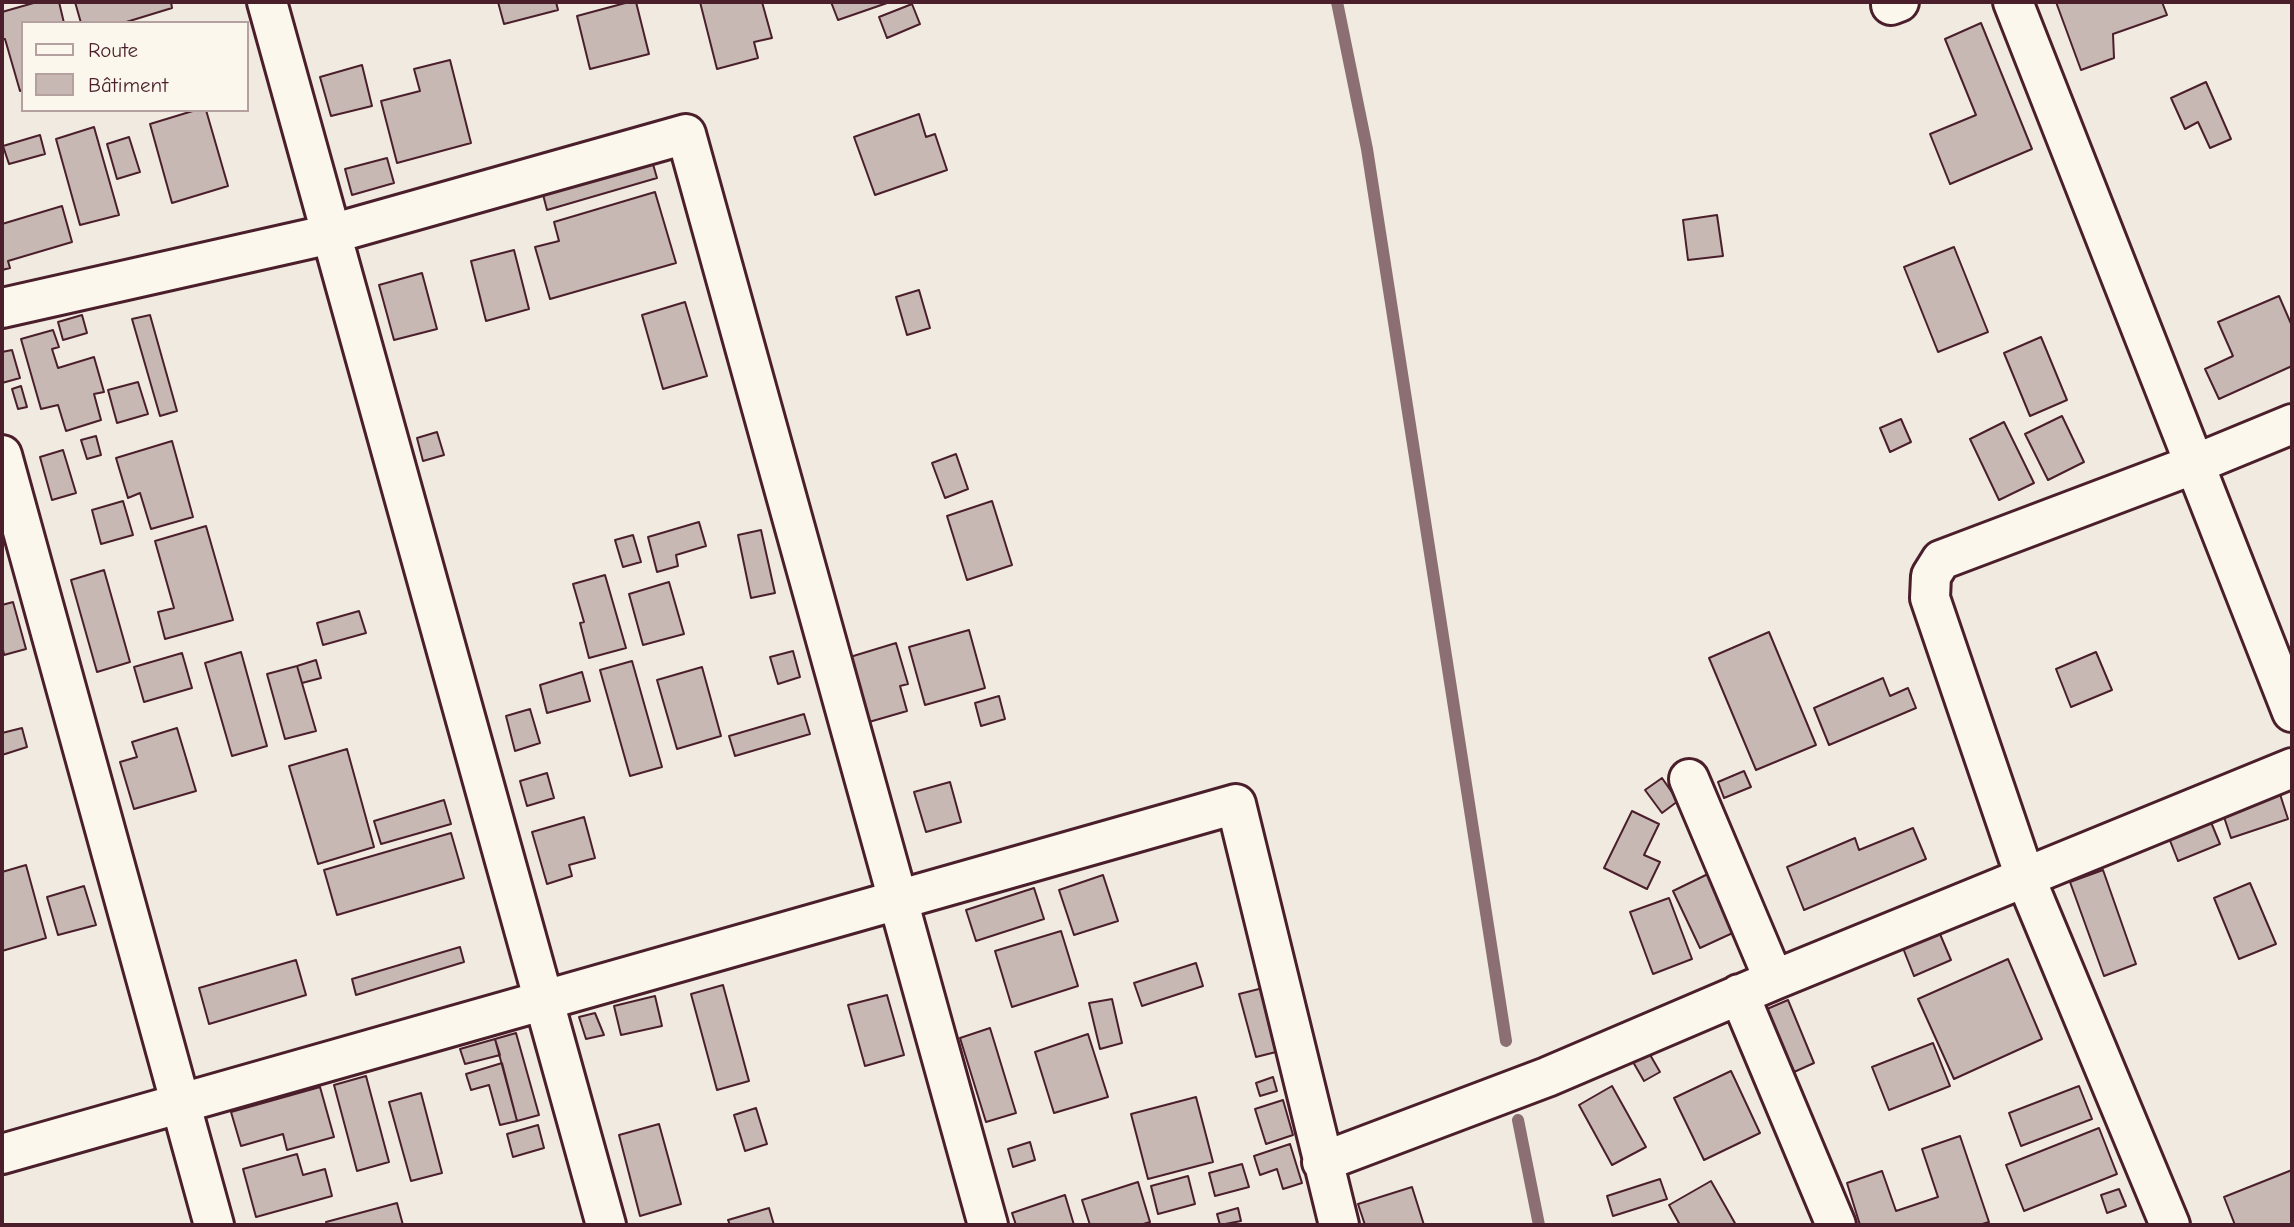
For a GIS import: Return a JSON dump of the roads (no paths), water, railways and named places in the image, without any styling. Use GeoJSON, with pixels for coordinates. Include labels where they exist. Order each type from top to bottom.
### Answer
{"type":"FeatureCollection","features":[{"type":"Feature","properties":{"kind":"street"},"geometry":{"type":"LineString","coordinates":[[267,2],[606,1225]]}},
{"type":"Feature","properties":{"kind":"street"},"geometry":{"type":"LineString","coordinates":[[2013,2],[2292,712]]}},
{"type":"Feature","properties":{"kind":"street"},"geometry":{"type":"LineString","coordinates":[[2,308],[331,234],[686,134],[988,1225]]}},
{"type":"Feature","properties":{"kind":"street"},"geometry":{"type":"LineString","coordinates":[[2171,1225],[2025,877],[1930,598],[1931,576],[1941,560],[2195,464],[2292,424]]}},
{"type":"Feature","properties":{"kind":"street"},"geometry":{"type":"LineString","coordinates":[[2,455],[214,1225]]}},
{"type":"Feature","properties":{"kind":"street"},"geometry":{"type":"LineString","coordinates":[[1322,1161],[1547,1077],[1739,994],[2292,768]]}},
{"type":"Feature","properties":{"kind":"street"},"geometry":{"type":"LineString","coordinates":[[1689,779],[1774,980]]}},
{"type":"Feature","properties":{"kind":"street"},"geometry":{"type":"LineString","coordinates":[[2,1154],[1237,804],[1339,1225]]}},
{"type":"Feature","properties":{"kind":"street"},"geometry":{"type":"LineString","coordinates":[[1739,994],[1836,1225]]}},
{"type":"Feature","properties":{"kind":"waterway"},"geometry":{"type":"LineString","coordinates":[[1337,2],[1367,149],[1506,1041]]}},
{"type":"Feature","properties":{"kind":"waterway"},"geometry":{"type":"LineString","coordinates":[[1518,1120],[1539,1225]]}}]}
